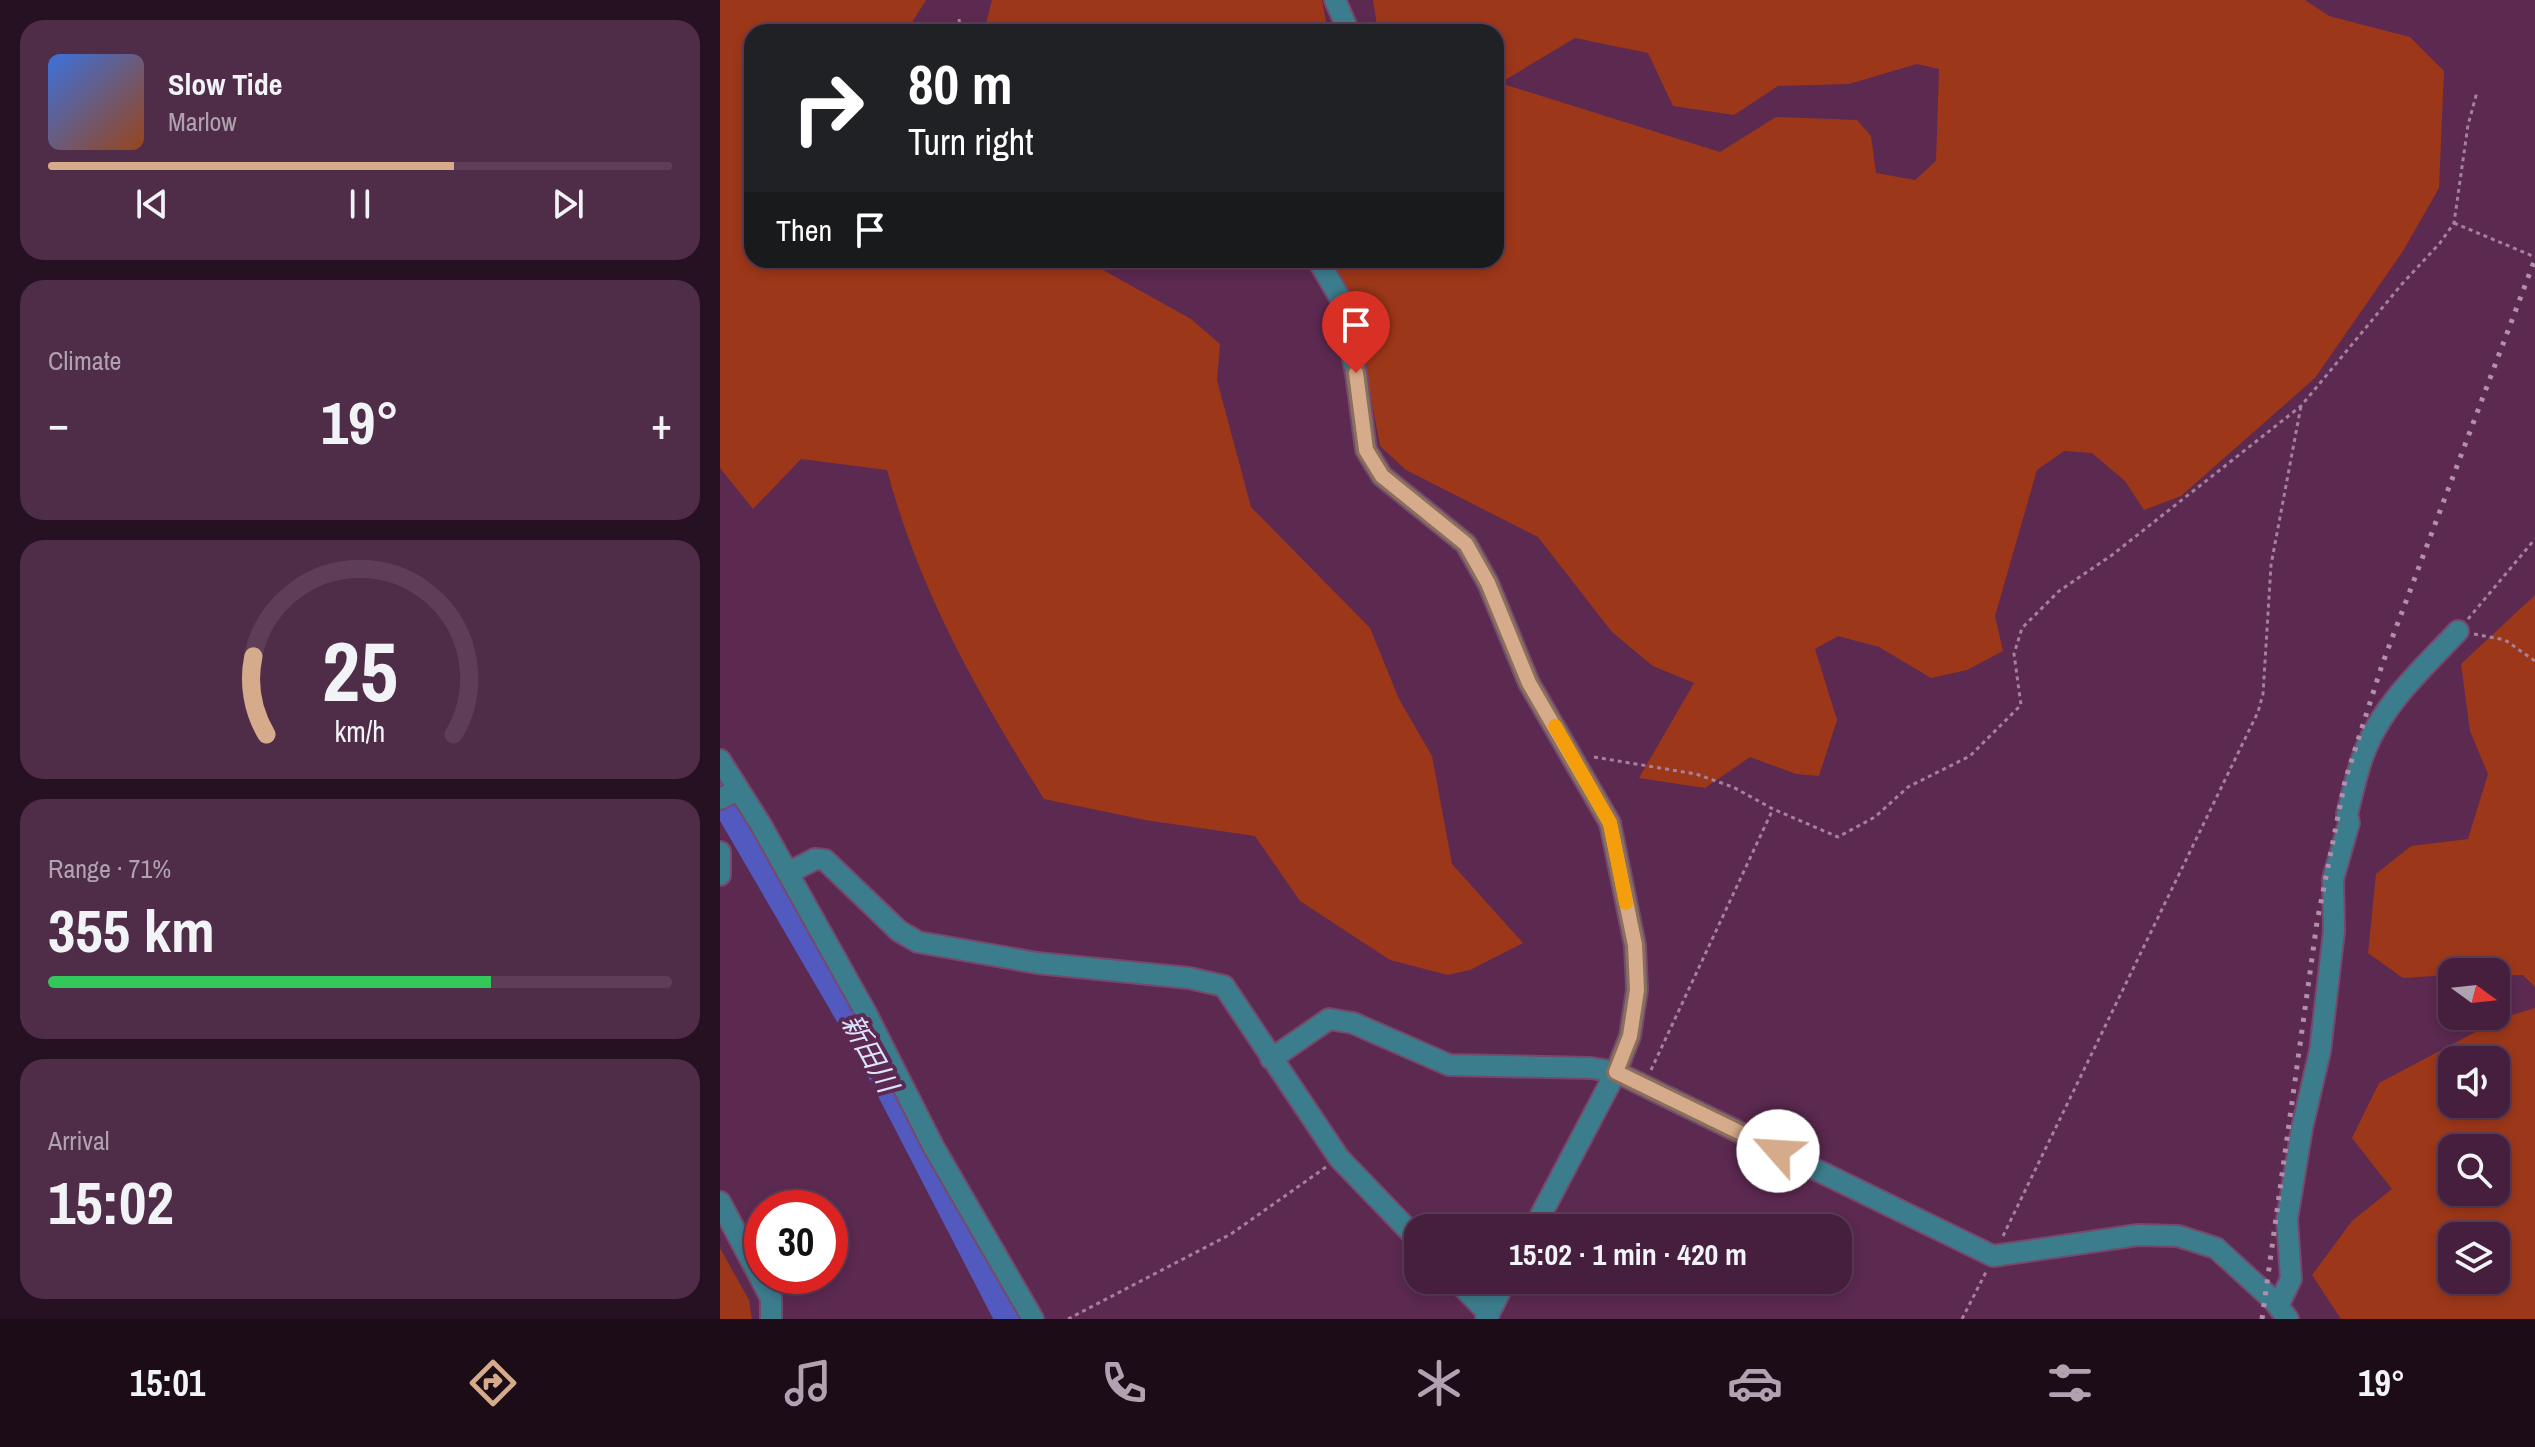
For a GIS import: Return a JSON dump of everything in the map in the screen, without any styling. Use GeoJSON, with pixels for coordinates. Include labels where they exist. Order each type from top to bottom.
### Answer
{"type":"FeatureCollection","features":[{"type":"Feature","properties":{"kind":"street"},"geometry":{"type":"LineString","coordinates":[[1335,0],[1346,24]]}},
{"type":"Feature","properties":{"kind":"street"},"geometry":{"type":"LineString","coordinates":[[1323,268],[1340,298],[1356,373],[1366,450],[1382,476],[1466,544],[1488,583],[1529,683],[1610,823],[1635,945],[1637,990],[1633,1021],[1616,1072],[1541,1214]]}},
{"type":"Feature","properties":{"kind":"street"},"geometry":{"type":"LineString","coordinates":[[2283,1312],[2292,1271],[2287,1219],[2302,1128],[2320,1051],[2334,931],[2333,879],[2349,823],[2347,814],[2373,734],[2394,700],[2458,631]]}},
{"type":"Feature","properties":{"kind":"street"},"geometry":{"type":"LineString","coordinates":[[720,760],[729,795],[788,873],[866,1013],[933,1146],[1033,1319]]}},
{"type":"Feature","properties":{"kind":"street"},"geometry":{"type":"LineString","coordinates":[[720,852],[720,875]]}},
{"type":"Feature","properties":{"kind":"street"},"geometry":{"type":"LineString","coordinates":[[788,873],[815,859],[825,860],[899,931],[918,942],[1037,963],[1189,978],[1224,986],[1339,1158],[1404,1225]]}},
{"type":"Feature","properties":{"kind":"street"},"geometry":{"type":"LineString","coordinates":[[1271,1059],[1329,1019],[1353,1023],[1449,1065],[1591,1068],[1616,1072],[1993,1256],[2138,1235],[2178,1236],[2216,1248],[2283,1312]]}},
{"type":"Feature","properties":{"kind":"street"},"geometry":{"type":"LineString","coordinates":[[720,1202],[771,1298],[771,1319]]}},
{"type":"Feature","properties":{"kind":"street"},"geometry":{"type":"LineString","coordinates":[[1468,1294],[1487,1316],[1499,1294]]}},
{"type":"Feature","properties":{"kind":"path"},"geometry":{"type":"LineString","coordinates":[[959,19],[960,24]]}},
{"type":"Feature","properties":{"kind":"path"},"geometry":{"type":"LineString","coordinates":[[1573,755],[1696,774],[1733,787],[1773,809],[1838,837],[1875,817],[1908,787],[1970,756],[2021,705],[2014,654],[2022,628],[2059,591],[2112,555],[2301,406],[2454,223],[2468,125],[2477,92]]}},
{"type":"Feature","properties":{"kind":"path"},"geometry":{"type":"LineString","coordinates":[[2454,223],[2535,257]]}},
{"type":"Feature","properties":{"kind":"path"},"geometry":{"type":"LineString","coordinates":[[1962,1319],[2258,712],[2263,694],[2271,565],[2301,406]]}},
{"type":"Feature","properties":{"kind":"path"},"geometry":{"type":"LineString","coordinates":[[2535,539],[2458,631],[2505,640],[2535,661]]}},
{"type":"Feature","properties":{"kind":"path"},"geometry":{"type":"LineString","coordinates":[[1643,1086],[1773,809]]}},
{"type":"Feature","properties":{"kind":"path"},"geometry":{"type":"LineString","coordinates":[[1068,1319],[1231,1234],[1339,1158]]}},
{"type":"Feature","properties":{"kind":"shaded area"},"geometry":{"type":"Polygon","coordinates":[[[720,0],[926,0],[911,24],[744,24],[744,268],[1099,268],[1191,319],[1220,344],[1217,380],[1251,507],[1370,628],[1399,699],[1432,756],[1452,864],[1523,943],[1470,970],[1448,975],[1390,960],[1300,901],[1255,836],[1145,820],[1044,799],[996,720],[953,640],[916,558],[887,470],[801,459],[753,509],[720,468],[720,0]]]}},
{"type":"Feature","properties":{"kind":"shaded area"},"geometry":{"type":"Polygon","coordinates":[[[992,0],[1322,0],[1326,24],[986,24],[992,0]]]}},
{"type":"Feature","properties":{"kind":"shaded area"},"geometry":{"type":"Polygon","coordinates":[[[1373,0],[2305,0],[2329,16],[2410,37],[2444,71],[2439,188],[2403,251],[2315,378],[2181,496],[2144,510],[2125,481],[2092,453],[2064,451],[2037,470],[1995,616],[2003,651],[1967,670],[1931,678],[1879,647],[1838,636],[1815,649],[1837,720],[1819,776],[1796,774],[1750,757],[1705,788],[1639,778],[1694,683],[1653,666],[1612,632],[1538,537],[1406,470],[1380,446],[1358,331],[1330,268],[1504,268],[1504,84],[1720,152],[1776,117],[1857,120],[1871,136],[1876,173],[1915,180],[1936,161],[1939,69],[1917,64],[1849,84],[1778,86],[1734,115],[1673,106],[1648,53],[1575,38],[1504,81],[1504,24],[1377,24],[1373,0]]]}},
{"type":"Feature","properties":{"kind":"shaded area"},"geometry":{"type":"Polygon","coordinates":[[[2535,595],[2535,987],[2523,975],[2510,975],[2510,958],[2438,958],[2438,976],[2403,978],[2368,953],[2376,874],[2411,846],[2468,839],[2488,774],[2470,731],[2461,664],[2535,595]]]}},
{"type":"Feature","properties":{"kind":"shaded area"},"geometry":{"type":"Polygon","coordinates":[[[2535,1008],[2535,1319],[2341,1319],[2312,1275],[2352,1221],[2392,1189],[2352,1138],[2379,1083],[2438,1052],[2438,1118],[2510,1118],[2510,1046],[2449,1046],[2479,1030],[2510,1030],[2510,1016],[2535,1008]]]}},
{"type":"Feature","properties":{"kind":"shaded area"},"geometry":{"type":"Polygon","coordinates":[[[720,1248],[749,1300],[752,1319],[720,1319],[720,1248]]]}},
{"type":"Feature","properties":{"kind":"waterway","name":"新田川"},"geometry":{"type":"LineString","coordinates":[[720,793],[872,1054],[1009,1319]]}},
{"type":"Feature","properties":{"kind":"railway"},"geometry":{"type":"LineString","coordinates":[[2262,1319],[2317,922],[2345,781],[2382,665],[2535,259]]}},
{"type":"Feature","properties":{"kind":"slow traffic"},"geometry":{"type":"LineString","coordinates":[[1555,726],[1610,823],[1626,903]]}},
{"type":"Feature","properties":{"kind":"route"},"geometry":{"type":"LineString","coordinates":[[1356,373],[1366,450],[1382,476],[1421,504],[1466,544],[1488,583],[1529,683],[1583,771],[1610,823],[1635,945],[1637,990],[1630,1036],[1616,1072],[1778,1151]]}}]}
